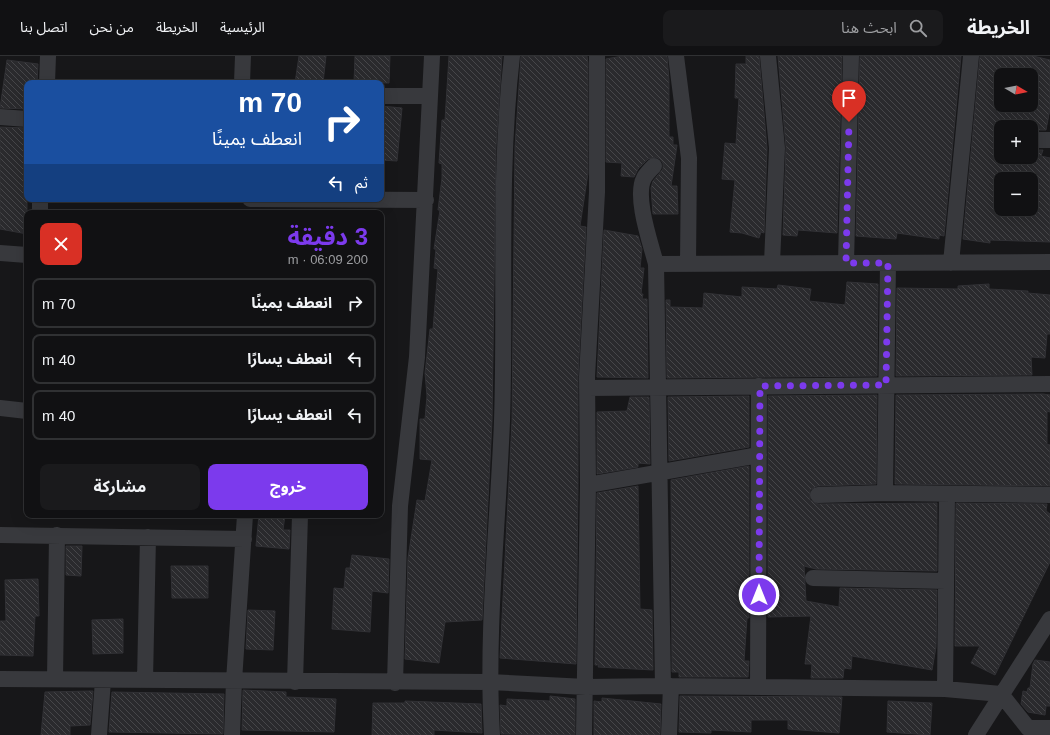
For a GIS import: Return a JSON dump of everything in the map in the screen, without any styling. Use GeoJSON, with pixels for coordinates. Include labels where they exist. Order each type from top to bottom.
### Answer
{"type":"FeatureCollection","features":[{"type":"Feature","properties":{"kind":"street"},"geometry":{"type":"LineString","coordinates":[[46,80],[48,56]]}},
{"type":"Feature","properties":{"kind":"street"},"geometry":{"type":"LineString","coordinates":[[242,80],[243,56]]}},
{"type":"Feature","properties":{"kind":"street"},"geometry":{"type":"LineString","coordinates":[[395,683],[400,506],[417,357],[432,56]]}},
{"type":"Feature","properties":{"kind":"street"},"geometry":{"type":"LineString","coordinates":[[492,735],[489,682],[502,421],[503,256],[508,93],[512,56]]}},
{"type":"Feature","properties":{"kind":"street"},"geometry":{"type":"LineString","coordinates":[[584,735],[586,687],[588,485],[587,388],[597,192],[596,56]]}},
{"type":"Feature","properties":{"kind":"street"},"geometry":{"type":"LineString","coordinates":[[676,56],[689,158],[688,264]]}},
{"type":"Feature","properties":{"kind":"street"},"geometry":{"type":"LineString","coordinates":[[768,56],[777,148],[772,264]]}},
{"type":"Feature","properties":{"kind":"street"},"geometry":{"type":"LineString","coordinates":[[846,263],[851,56]]}},
{"type":"Feature","properties":{"kind":"street"},"geometry":{"type":"LineString","coordinates":[[951,263],[971,56]]}},
{"type":"Feature","properties":{"kind":"street"},"geometry":{"type":"LineString","coordinates":[[384,96],[430,96]]}},
{"type":"Feature","properties":{"kind":"street"},"geometry":{"type":"LineString","coordinates":[[0,117],[24,118]]}},
{"type":"Feature","properties":{"kind":"street"},"geometry":{"type":"LineString","coordinates":[[1038,140],[1050,140]]}},
{"type":"Feature","properties":{"kind":"street"},"geometry":{"type":"LineString","coordinates":[[654,166],[643,179],[642,215],[656,264],[660,473],[670,735]]}},
{"type":"Feature","properties":{"kind":"street"},"geometry":{"type":"LineString","coordinates":[[384,200],[426,200]]}},
{"type":"Feature","properties":{"kind":"street"},"geometry":{"type":"LineString","coordinates":[[0,254],[24,256]]}},
{"type":"Feature","properties":{"kind":"street"},"geometry":{"type":"LineString","coordinates":[[656,264],[1050,262]]}},
{"type":"Feature","properties":{"kind":"street"},"geometry":{"type":"LineString","coordinates":[[885,493],[888,263]]}},
{"type":"Feature","properties":{"kind":"street"},"geometry":{"type":"LineString","coordinates":[[587,388],[1050,384]]}},
{"type":"Feature","properties":{"kind":"street"},"geometry":{"type":"LineString","coordinates":[[758,688],[760,386]]}},
{"type":"Feature","properties":{"kind":"street"},"geometry":{"type":"LineString","coordinates":[[0,408],[24,411]]}},
{"type":"Feature","properties":{"kind":"street"},"geometry":{"type":"LineString","coordinates":[[588,485],[759,455]]}},
{"type":"Feature","properties":{"kind":"street"},"geometry":{"type":"LineString","coordinates":[[818,495],[885,493],[1050,495]]}},
{"type":"Feature","properties":{"kind":"street"},"geometry":{"type":"LineString","coordinates":[[945,689],[947,494]]}},
{"type":"Feature","properties":{"kind":"street"},"geometry":{"type":"LineString","coordinates":[[232,735],[234,681],[245,518]]}},
{"type":"Feature","properties":{"kind":"street"},"geometry":{"type":"LineString","coordinates":[[295,682],[300,518]]}},
{"type":"Feature","properties":{"kind":"street"},"geometry":{"type":"LineString","coordinates":[[0,535],[244,539]]}},
{"type":"Feature","properties":{"kind":"street"},"geometry":{"type":"LineString","coordinates":[[55,679],[57,536]]}},
{"type":"Feature","properties":{"kind":"street"},"geometry":{"type":"LineString","coordinates":[[145,680],[148,537]]}},
{"type":"Feature","properties":{"kind":"street"},"geometry":{"type":"LineString","coordinates":[[813,578],[946,581]]}},
{"type":"Feature","properties":{"kind":"street"},"geometry":{"type":"LineString","coordinates":[[976,735],[1050,619]]}},
{"type":"Feature","properties":{"kind":"street"},"geometry":{"type":"LineString","coordinates":[[0,679],[395,683],[489,682],[586,687],[667,686],[945,689],[1001,694],[1028,731],[1050,728]]}},
{"type":"Feature","properties":{"kind":"street"},"geometry":{"type":"LineString","coordinates":[[99,735],[103,680]]}},
{"type":"Feature","properties":{"kind":"building"},"geometry":{"type":"Polygon","coordinates":[[[299,56],[326,56],[323,80],[295,80],[299,56]]]}},
{"type":"Feature","properties":{"kind":"building"},"geometry":{"type":"Polygon","coordinates":[[[355,56],[390,56],[389,83],[384,83],[384,80],[354,80],[355,56]]]}},
{"type":"Feature","properties":{"kind":"building"},"geometry":{"type":"Polygon","coordinates":[[[449,56],[502,56],[496,147],[492,421],[482,620],[445,622],[439,663],[405,659],[408,558],[417,500],[425,501],[432,460],[420,459],[420,419],[425,419],[427,396],[425,373],[430,329],[433,329],[438,269],[434,268],[436,249],[434,249],[440,210],[438,210],[442,178],[442,164],[439,163],[442,120],[445,120],[449,56]]]}},
{"type":"Feature","properties":{"kind":"building"},"geometry":{"type":"Polygon","coordinates":[[[521,56],[587,56],[588,63],[588,173],[580,226],[586,227],[578,376],[576,664],[500,658],[512,421],[515,147],[521,56]]]}},
{"type":"Feature","properties":{"kind":"building"},"geometry":{"type":"Polygon","coordinates":[[[622,56],[667,56],[669,80],[669,137],[673,137],[673,145],[677,145],[671,186],[677,186],[678,214],[653,214],[651,188],[653,181],[663,169],[663,163],[660,159],[656,157],[648,159],[638,169],[634,177],[621,176],[622,163],[606,162],[606,59],[622,56]]]}},
{"type":"Feature","properties":{"kind":"building"},"geometry":{"type":"Polygon","coordinates":[[[746,56],[759,56],[767,148],[764,233],[761,232],[759,238],[742,233],[730,232],[735,180],[722,179],[725,143],[736,144],[739,98],[735,98],[736,64],[746,64],[746,56]]]}},
{"type":"Feature","properties":{"kind":"building"},"geometry":{"type":"Polygon","coordinates":[[[778,56],[842,56],[837,233],[798,230],[797,236],[783,235],[786,147],[778,56]]]}},
{"type":"Feature","properties":{"kind":"building"},"geometry":{"type":"Polygon","coordinates":[[[860,56],[961,56],[944,236],[939,235],[939,239],[897,233],[896,239],[856,236],[860,56]]]}},
{"type":"Feature","properties":{"kind":"building"},"geometry":{"type":"Polygon","coordinates":[[[980,56],[1033,56],[1050,60],[1050,109],[1046,130],[1038,130],[1038,120],[994,120],[994,164],[1038,164],[1038,150],[1043,150],[1041,156],[1050,158],[1050,242],[990,240],[990,243],[963,239],[980,56]]]}},
{"type":"Feature","properties":{"kind":"building"},"geometry":{"type":"Polygon","coordinates":[[[7,60],[38,64],[37,80],[24,80],[24,109],[0,108],[7,60]]]}},
{"type":"Feature","properties":{"kind":"building"},"geometry":{"type":"Polygon","coordinates":[[[384,106],[402,108],[397,161],[384,160],[384,106]]]}},
{"type":"Feature","properties":{"kind":"building"},"geometry":{"type":"Polygon","coordinates":[[[0,127],[24,128],[24,202],[27,202],[27,210],[24,210],[24,233],[0,229],[0,127]]]}},
{"type":"Feature","properties":{"kind":"building"},"geometry":{"type":"Polygon","coordinates":[[[604,230],[638,236],[642,249],[640,268],[644,268],[641,294],[643,294],[642,299],[647,299],[648,378],[597,377],[604,230]]]}},
{"type":"Feature","properties":{"kind":"building"},"geometry":{"type":"Polygon","coordinates":[[[847,282],[878,284],[877,376],[667,378],[666,300],[670,300],[670,307],[703,308],[704,293],[742,297],[742,287],[777,289],[778,285],[811,289],[809,301],[845,305],[847,282]]]}},
{"type":"Feature","properties":{"kind":"building"},"geometry":{"type":"Polygon","coordinates":[[[989,284],[989,289],[1028,291],[1028,293],[1050,295],[1050,334],[1047,334],[1045,358],[1031,357],[1032,375],[896,376],[897,288],[958,289],[958,286],[989,284]]]}},
{"type":"Feature","properties":{"kind":"building"},"geometry":{"type":"Polygon","coordinates":[[[877,395],[876,484],[817,486],[810,490],[810,500],[818,504],[937,503],[937,571],[816,569],[804,566],[806,601],[839,607],[840,588],[937,590],[936,647],[932,670],[852,656],[851,669],[844,668],[843,678],[811,678],[812,664],[805,664],[811,616],[768,617],[768,396],[877,395]]]}},
{"type":"Feature","properties":{"kind":"building"},"geometry":{"type":"Polygon","coordinates":[[[896,395],[1050,395],[1050,412],[1047,411],[1047,444],[1050,445],[1050,486],[895,484],[896,395]]]}},
{"type":"Feature","properties":{"kind":"building"},"geometry":{"type":"Polygon","coordinates":[[[749,396],[749,447],[669,461],[668,397],[749,396]]]}},
{"type":"Feature","properties":{"kind":"building"},"geometry":{"type":"Polygon","coordinates":[[[630,397],[649,397],[650,464],[638,463],[638,467],[597,474],[597,412],[627,411],[630,397]]]}},
{"type":"Feature","properties":{"kind":"building"},"geometry":{"type":"Polygon","coordinates":[[[749,466],[749,618],[747,618],[744,661],[749,661],[748,677],[679,677],[679,672],[672,672],[671,480],[749,466]]]}},
{"type":"Feature","properties":{"kind":"building"},"geometry":{"type":"Polygon","coordinates":[[[638,486],[640,609],[652,610],[653,670],[598,667],[599,665],[595,665],[597,493],[638,486]]]}},
{"type":"Feature","properties":{"kind":"building"},"geometry":{"type":"Polygon","coordinates":[[[956,503],[1047,504],[1046,511],[1050,514],[1050,562],[995,675],[971,663],[980,646],[955,646],[956,503]]]}},
{"type":"Feature","properties":{"kind":"building"},"geometry":{"type":"Polygon","coordinates":[[[259,518],[285,518],[283,530],[290,530],[289,549],[256,546],[259,518]]]}},
{"type":"Feature","properties":{"kind":"building"},"geometry":{"type":"Polygon","coordinates":[[[66,546],[82,546],[81,576],[66,575],[66,546]]]}},
{"type":"Feature","properties":{"kind":"building"},"geometry":{"type":"Polygon","coordinates":[[[352,555],[389,559],[388,593],[372,591],[370,632],[332,629],[334,588],[344,589],[346,568],[350,568],[352,555]]]}},
{"type":"Feature","properties":{"kind":"building"},"geometry":{"type":"Polygon","coordinates":[[[171,566],[208,566],[208,598],[172,598],[171,566]]]}},
{"type":"Feature","properties":{"kind":"building"},"geometry":{"type":"Polygon","coordinates":[[[38,579],[39,616],[35,616],[33,656],[0,655],[0,621],[6,621],[5,580],[38,579]]]}},
{"type":"Feature","properties":{"kind":"building"},"geometry":{"type":"Polygon","coordinates":[[[248,610],[275,611],[273,650],[246,649],[248,610]]]}},
{"type":"Feature","properties":{"kind":"building"},"geometry":{"type":"Polygon","coordinates":[[[123,619],[123,653],[93,654],[92,620],[123,619]]]}},
{"type":"Feature","properties":{"kind":"building"},"geometry":{"type":"Polygon","coordinates":[[[1035,660],[1050,662],[1050,706],[1046,706],[1045,715],[1028,712],[1021,704],[1023,691],[1027,692],[1028,688],[1030,688],[1033,664],[1035,660]]]}},
{"type":"Feature","properties":{"kind":"building"},"geometry":{"type":"Polygon","coordinates":[[[243,690],[286,692],[286,697],[336,699],[334,732],[242,730],[243,690]]]}},
{"type":"Feature","properties":{"kind":"building"},"geometry":{"type":"Polygon","coordinates":[[[93,691],[90,725],[70,726],[70,735],[41,735],[45,692],[93,691]]]}},
{"type":"Feature","properties":{"kind":"building"},"geometry":{"type":"Polygon","coordinates":[[[112,692],[224,694],[223,734],[109,732],[112,692]]]}},
{"type":"Feature","properties":{"kind":"building"},"geometry":{"type":"Polygon","coordinates":[[[550,696],[575,699],[575,735],[501,734],[500,705],[507,706],[507,699],[550,701],[550,696]]]}},
{"type":"Feature","properties":{"kind":"building"},"geometry":{"type":"Polygon","coordinates":[[[680,696],[842,697],[839,733],[788,729],[788,720],[751,720],[751,732],[711,730],[711,733],[679,732],[680,696]]]}},
{"type":"Feature","properties":{"kind":"building"},"geometry":{"type":"Polygon","coordinates":[[[602,698],[661,704],[660,735],[594,735],[594,701],[602,702],[602,698]]]}},
{"type":"Feature","properties":{"kind":"building"},"geometry":{"type":"Polygon","coordinates":[[[405,701],[481,704],[482,733],[434,730],[434,735],[372,735],[373,703],[405,703],[405,701]]]}},
{"type":"Feature","properties":{"kind":"building"},"geometry":{"type":"Polygon","coordinates":[[[888,701],[932,703],[930,735],[887,732],[888,701]]]}},
{"type":"Feature","properties":{"kind":"route"},"geometry":{"type":"LineString","coordinates":[[759,595],[760,386],[886,385],[888,263],[846,263],[849,122]]}}]}
